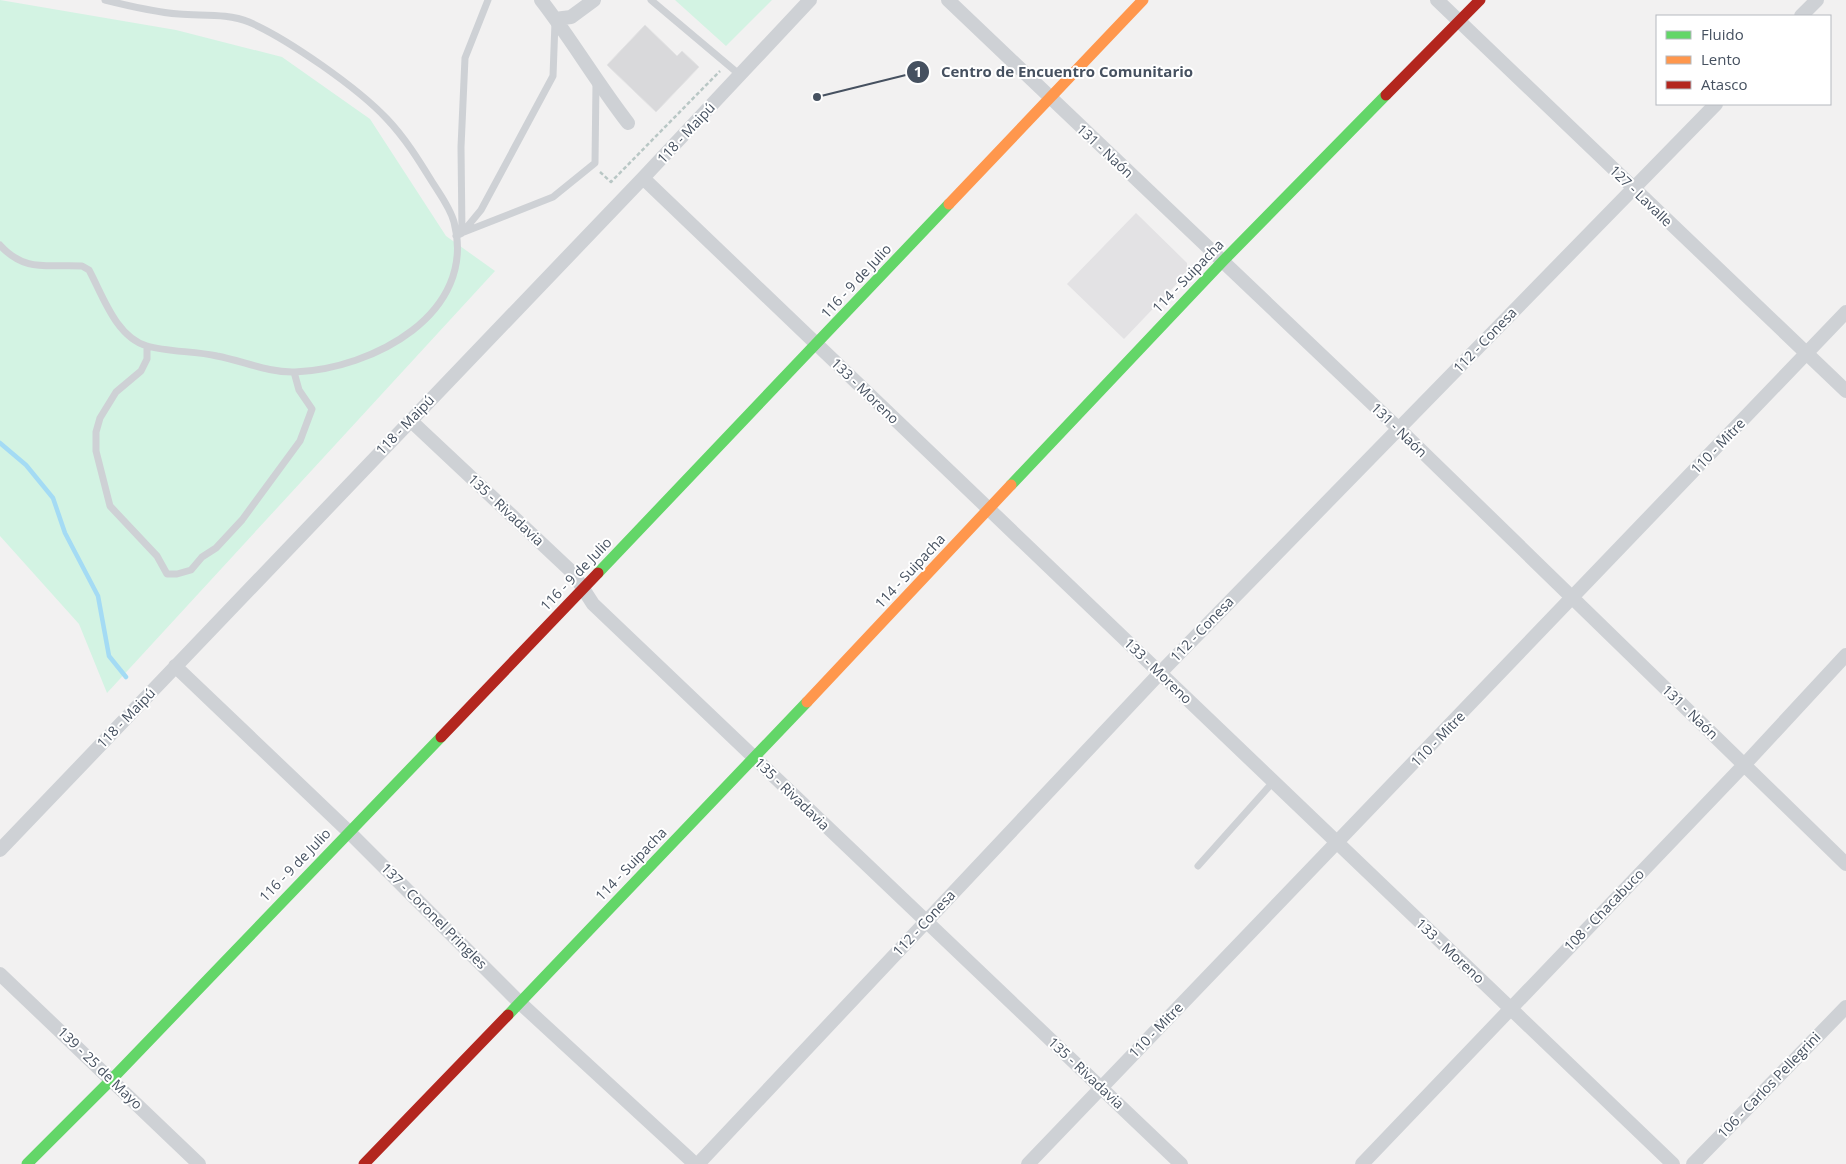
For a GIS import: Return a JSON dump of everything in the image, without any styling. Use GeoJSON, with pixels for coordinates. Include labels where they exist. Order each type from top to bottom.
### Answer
{"type":"FeatureCollection","features":[{"type":"Feature","properties":{"kind":"street"},"geometry":{"type":"LineString","coordinates":[[541,0],[572,41],[596,82],[628,123]]}},
{"type":"Feature","properties":{"kind":"street"},"geometry":{"type":"LineString","coordinates":[[555,19],[571,17],[594,0]]}},
{"type":"Feature","properties":{"kind":"street","name":"118 - Maipú"},"geometry":{"type":"LineString","coordinates":[[0,850],[643,178],[810,0]]}},
{"type":"Feature","properties":{"kind":"street","name":"131 - Naón"},"geometry":{"type":"LineString","coordinates":[[948,0],[1048,98],[1223,261],[1398,429],[1846,864]]}},
{"type":"Feature","properties":{"kind":"street","name":"116 - 9 de Julio"},"geometry":{"type":"LineString","coordinates":[[27,1164],[112,1079],[348,831],[583,589],[1142,0]]}},
{"type":"Feature","properties":{"kind":"street","name":"127 - Lavalle"},"geometry":{"type":"LineString","coordinates":[[1437,0],[1846,391]]}},
{"type":"Feature","properties":{"kind":"street","name":"114 - Suipacha"},"geometry":{"type":"LineString","coordinates":[[364,1164],[518,1001],[754,758],[1223,261],[1480,0]]}},
{"type":"Feature","properties":{"kind":"street"},"geometry":{"type":"LineString","coordinates":[[1802,15],[1817,0]]}},
{"type":"Feature","properties":{"kind":"street","name":"112 - Conesa"},"geometry":{"type":"LineString","coordinates":[[696,1164],[1160,673],[1715,105]]}},
{"type":"Feature","properties":{"kind":"street","name":"133 - Moreno"},"geometry":{"type":"LineString","coordinates":[[643,178],[1673,1164]]}},
{"type":"Feature","properties":{"kind":"street","name":"110 - Mitre"},"geometry":{"type":"LineString","coordinates":[[1028,1164],[1100,1086],[1337,844],[1846,312]]}},
{"type":"Feature","properties":{"kind":"street","name":"135 - Rivadavia"},"geometry":{"type":"LineString","coordinates":[[410,420],[573,573],[593,604],[1180,1164]]}},
{"type":"Feature","properties":{"kind":"street","name":"108 - Chacabuco"},"geometry":{"type":"LineString","coordinates":[[1362,1164],[1744,765],[1846,655]]}},
{"type":"Feature","properties":{"kind":"street","name":"137 - Coronel Pringles"},"geometry":{"type":"LineString","coordinates":[[175,666],[348,831],[518,1001],[696,1164]]}},
{"type":"Feature","properties":{"kind":"street","name":"139 - 25 de Mayo"},"geometry":{"type":"LineString","coordinates":[[0,974],[112,1079],[198,1164]]}},
{"type":"Feature","properties":{"kind":"street","name":"106 - Carlos Pellegrini"},"geometry":{"type":"LineString","coordinates":[[1693,1164],[1846,1007]]}},
{"type":"Feature","properties":{"kind":"lane"},"geometry":{"type":"LineString","coordinates":[[105,0],[176,14],[235,18],[248,22],[297,50],[328,71],[386,118],[409,144],[448,207],[459,234]]}},
{"type":"Feature","properties":{"kind":"lane"},"geometry":{"type":"LineString","coordinates":[[0,245],[26,265],[82,266],[89,270],[119,326],[129,336],[147,346],[216,356],[269,370],[294,372],[316,370],[359,358],[403,338],[416,330],[441,301],[452,280],[459,234],[465,58],[488,0]]}},
{"type":"Feature","properties":{"kind":"lane"},"geometry":{"type":"LineString","coordinates":[[651,0],[740,75]]}},
{"type":"Feature","properties":{"kind":"lane"},"geometry":{"type":"LineString","coordinates":[[459,234],[481,210],[553,76],[555,19]]}},
{"type":"Feature","properties":{"kind":"lane"},"geometry":{"type":"LineString","coordinates":[[459,234],[553,197],[595,163],[596,82]]}},
{"type":"Feature","properties":{"kind":"lane"},"geometry":{"type":"LineString","coordinates":[[147,346],[146,359],[141,371],[116,392],[100,418],[96,432],[96,451],[110,506],[157,556],[167,574],[177,574],[191,570],[202,557],[216,548],[242,520],[300,441],[312,409],[299,390],[294,372]]}},
{"type":"Feature","properties":{"kind":"lane"},"geometry":{"type":"LineString","coordinates":[[1198,866],[1273,782]]}},
{"type":"Feature","properties":{"kind":"path"},"geometry":{"type":"LineString","coordinates":[[599,172],[611,182],[727,64]]}},
{"type":"Feature","properties":{"kind":"shaded area"},"geometry":{"type":"Polygon","coordinates":[[[1136,213],[1187,263],[1187,273],[1124,339],[1067,284],[1136,213]]]}},
{"type":"Feature","properties":{"kind":"green space"},"geometry":{"type":"Polygon","coordinates":[[[0,0],[176,30],[282,57],[370,119],[446,236],[495,271],[107,693],[79,624],[0,536],[0,0]]]}},
{"type":"Feature","properties":{"kind":"green space"},"geometry":{"type":"Polygon","coordinates":[[[675,0],[772,0],[726,46],[675,0]]]}},
{"type":"Feature","properties":{"kind":"building"},"geometry":{"type":"Polygon","coordinates":[[[645,25],[677,56],[682,51],[699,67],[656,112],[607,65],[645,25]]]}},
{"type":"Feature","properties":{"kind":"waterway"},"geometry":{"type":"LineString","coordinates":[[0,443],[26,465],[53,498],[65,533],[98,596],[109,656],[126,677]]}},
{"type":"Feature","properties":{"kind":"traffic: fast"},"geometry":{"type":"LineString","coordinates":[[1011,485],[1223,261],[1386,95]]}},
{"type":"Feature","properties":{"kind":"traffic: fast"},"geometry":{"type":"LineString","coordinates":[[598,573],[949,204]]}},
{"type":"Feature","properties":{"kind":"traffic: fast"},"geometry":{"type":"LineString","coordinates":[[508,1015],[807,702]]}},
{"type":"Feature","properties":{"kind":"traffic: fast"},"geometry":{"type":"LineString","coordinates":[[27,1164],[112,1079],[441,737]]}},
{"type":"Feature","properties":{"kind":"traffic: slow"},"geometry":{"type":"LineString","coordinates":[[949,204],[1143,0]]}},
{"type":"Feature","properties":{"kind":"traffic: slow"},"geometry":{"type":"LineString","coordinates":[[807,702],[1011,485]]}},
{"type":"Feature","properties":{"kind":"traffic: jam"},"geometry":{"type":"LineString","coordinates":[[1386,95],[1480,0]]}},
{"type":"Feature","properties":{"kind":"traffic: jam"},"geometry":{"type":"LineString","coordinates":[[441,737],[598,573]]}},
{"type":"Feature","properties":{"kind":"traffic: jam"},"geometry":{"type":"LineString","coordinates":[[364,1164],[508,1015]]}},
{"type":"Feature","properties":{"kind":"place","name":"Centro de Encuentro Comunitario"},"geometry":{"type":"Point","coordinates":[817,97]}}]}
